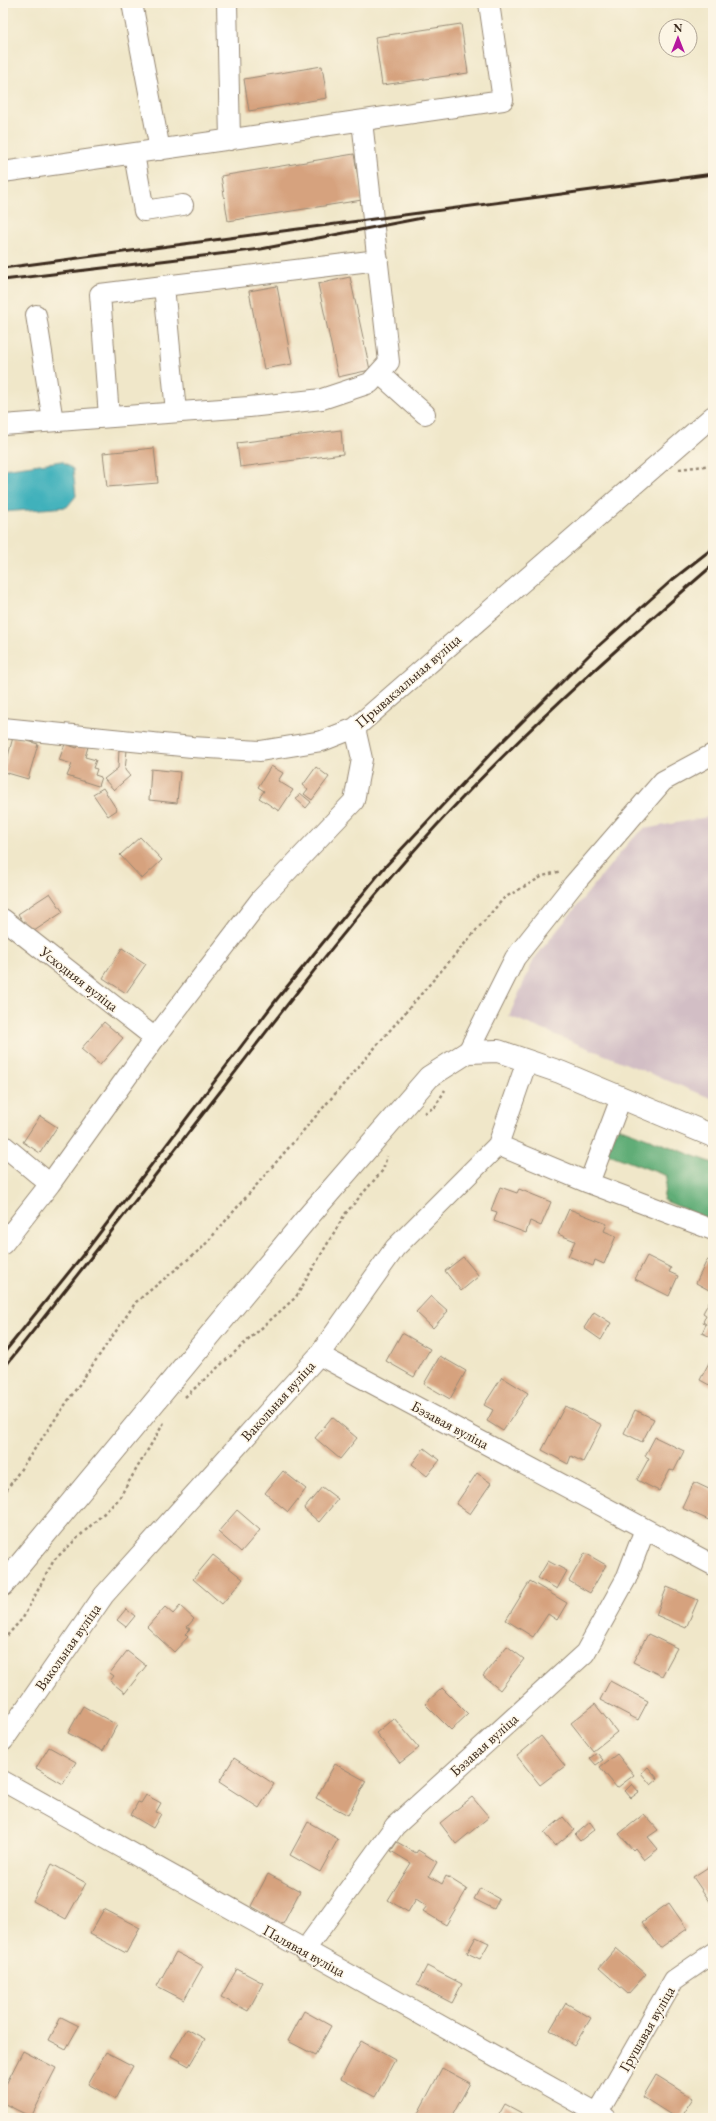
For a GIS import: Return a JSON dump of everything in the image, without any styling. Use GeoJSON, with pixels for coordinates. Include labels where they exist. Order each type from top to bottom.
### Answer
{"type":"FeatureCollection","features":[{"type":"Feature","properties":{"kind":"main road"},"geometry":{"type":"LineString","coordinates":[[3,1586],[307,1218],[424,1083],[430,1077],[468,1052],[498,1051],[560,1072],[713,1136]]}},
{"type":"Feature","properties":{"kind":"street"},"geometry":{"type":"LineString","coordinates":[[132,3],[160,150]]}},
{"type":"Feature","properties":{"kind":"street"},"geometry":{"type":"LineString","coordinates":[[227,3],[230,140]]}},
{"type":"Feature","properties":{"kind":"street"},"geometry":{"type":"LineString","coordinates":[[3,172],[503,100],[489,3]]}},
{"type":"Feature","properties":{"kind":"street"},"geometry":{"type":"LineString","coordinates":[[3,425],[322,399],[370,384],[389,362],[362,121]]}},
{"type":"Feature","properties":{"kind":"street"},"geometry":{"type":"LineString","coordinates":[[134,154],[144,211],[184,205]]}},
{"type":"Feature","properties":{"kind":"street"},"geometry":{"type":"LineString","coordinates":[[109,417],[100,294],[378,260]]}},
{"type":"Feature","properties":{"kind":"street"},"geometry":{"type":"LineString","coordinates":[[164,286],[176,412]]}},
{"type":"Feature","properties":{"kind":"street"},"geometry":{"type":"LineString","coordinates":[[36,315],[53,421]]}},
{"type":"Feature","properties":{"kind":"street"},"geometry":{"type":"LineString","coordinates":[[379,373],[425,414]]}},
{"type":"Feature","properties":{"kind":"street","name":"Прывакзальная вуліца"},"geometry":{"type":"LineString","coordinates":[[3,728],[192,747],[260,751],[322,741],[355,728],[713,416]]}},
{"type":"Feature","properties":{"kind":"street"},"geometry":{"type":"LineString","coordinates":[[3,1244],[50,1184],[155,1038],[261,899],[354,801],[362,759],[355,728]]}},
{"type":"Feature","properties":{"kind":"street"},"geometry":{"type":"LineString","coordinates":[[468,1052],[515,958],[573,884],[663,780],[713,754]]}},
{"type":"Feature","properties":{"kind":"street","name":"Усходняя вуліца"},"geometry":{"type":"LineString","coordinates":[[3,919],[155,1038]]}},
{"type":"Feature","properties":{"kind":"street"},"geometry":{"type":"LineString","coordinates":[[527,1061],[498,1145],[589,1183],[713,1230]]}},
{"type":"Feature","properties":{"kind":"street"},"geometry":{"type":"LineString","coordinates":[[589,1183],[620,1098]]}},
{"type":"Feature","properties":{"kind":"street"},"geometry":{"type":"LineString","coordinates":[[3,1145],[50,1184]]}},
{"type":"Feature","properties":{"kind":"street","name":"Вакольная вуліца"},"geometry":{"type":"LineString","coordinates":[[3,1741],[104,1595],[320,1355],[395,1248],[498,1145]]}},
{"type":"Feature","properties":{"kind":"street","name":"Бэзавая вуліца"},"geometry":{"type":"LineString","coordinates":[[320,1355],[713,1565]]}},
{"type":"Feature","properties":{"kind":"street","name":"Бэзавая вуліца"},"geometry":{"type":"LineString","coordinates":[[304,1950],[395,1826],[585,1653],[626,1579],[645,1529]]}},
{"type":"Feature","properties":{"kind":"street","name":"Палявая вуліца"},"geometry":{"type":"LineString","coordinates":[[3,1782],[600,2116]]}},
{"type":"Feature","properties":{"kind":"street","name":"Грушавая вуліца"},"geometry":{"type":"LineString","coordinates":[[600,2116],[674,1980],[713,1953]]}},
{"type":"Feature","properties":{"kind":"path"},"geometry":{"type":"LineString","coordinates":[[3,1495],[136,1302],[203,1247],[504,898],[543,876],[565,870]]}},
{"type":"Feature","properties":{"kind":"path"},"geometry":{"type":"LineString","coordinates":[[421,1115],[435,1107],[446,1089]]}},
{"type":"Feature","properties":{"kind":"path"},"geometry":{"type":"LineString","coordinates":[[184,1398],[296,1297],[345,1214],[383,1170],[388,1150]]}},
{"type":"Feature","properties":{"kind":"path"},"geometry":{"type":"LineString","coordinates":[[3,1640],[23,1618],[54,1560],[118,1500],[169,1415]]}},
{"type":"Feature","properties":{"kind":"shaded area"},"geometry":{"type":"Polygon","coordinates":[[[713,816],[713,1099],[509,1016],[534,959],[629,842],[644,829],[713,816]]]}},
{"type":"Feature","properties":{"kind":"green space"},"geometry":{"type":"Polygon","coordinates":[[[618,1127],[713,1163],[713,1221],[663,1200],[667,1176],[606,1153],[618,1127]]]}},
{"type":"Feature","properties":{"kind":"water"},"geometry":{"type":"Polygon","coordinates":[[[62,461],[73,469],[76,496],[67,507],[3,512],[3,469],[62,461]]]}},
{"type":"Feature","properties":{"kind":"building"},"geometry":{"type":"Polygon","coordinates":[[[461,24],[468,73],[382,85],[375,37],[461,24]]]}},
{"type":"Feature","properties":{"kind":"building"},"geometry":{"type":"Polygon","coordinates":[[[322,66],[327,98],[249,111],[244,79],[322,66]]]}},
{"type":"Feature","properties":{"kind":"building"},"geometry":{"type":"Polygon","coordinates":[[[354,154],[362,200],[228,221],[221,176],[354,154]]]}},
{"type":"Feature","properties":{"kind":"building"},"geometry":{"type":"Polygon","coordinates":[[[350,277],[370,370],[338,377],[318,284],[350,277]]]}},
{"type":"Feature","properties":{"kind":"building"},"geometry":{"type":"Polygon","coordinates":[[[277,286],[292,364],[264,369],[249,291],[277,286]]]}},
{"type":"Feature","properties":{"kind":"building"},"geometry":{"type":"Polygon","coordinates":[[[341,430],[343,454],[240,467],[237,443],[341,430]]]}},
{"type":"Feature","properties":{"kind":"building"},"geometry":{"type":"Polygon","coordinates":[[[154,448],[158,483],[107,487],[103,453],[154,448]]]}},
{"type":"Feature","properties":{"kind":"building"},"geometry":{"type":"Polygon","coordinates":[[[13,737],[38,744],[28,779],[4,772],[13,737]]]}},
{"type":"Feature","properties":{"kind":"building"},"geometry":{"type":"Polygon","coordinates":[[[65,744],[77,748],[79,745],[88,747],[85,757],[96,760],[93,768],[97,769],[95,775],[101,777],[98,786],[67,776],[72,764],[59,760],[65,744]]]}},
{"type":"Feature","properties":{"kind":"building"},"geometry":{"type":"Polygon","coordinates":[[[119,750],[127,750],[125,770],[130,776],[114,790],[104,779],[118,768],[119,750]]]}},
{"type":"Feature","properties":{"kind":"building"},"geometry":{"type":"Polygon","coordinates":[[[271,766],[283,773],[278,781],[293,790],[279,811],[259,798],[264,791],[258,787],[271,766]]]}},
{"type":"Feature","properties":{"kind":"building"},"geometry":{"type":"Polygon","coordinates":[[[316,767],[329,777],[312,800],[304,794],[308,789],[303,785],[316,767]]]}},
{"type":"Feature","properties":{"kind":"building"},"geometry":{"type":"Polygon","coordinates":[[[151,769],[180,772],[177,803],[149,800],[151,769]]]}},
{"type":"Feature","properties":{"kind":"building"},"geometry":{"type":"Polygon","coordinates":[[[103,788],[117,810],[108,816],[93,794],[103,788]]]}},
{"type":"Feature","properties":{"kind":"building"},"geometry":{"type":"Polygon","coordinates":[[[300,793],[311,802],[306,808],[296,799],[300,793]]]}},
{"type":"Feature","properties":{"kind":"building"},"geometry":{"type":"Polygon","coordinates":[[[140,837],[162,860],[142,879],[120,855],[140,837]]]}},
{"type":"Feature","properties":{"kind":"building"},"geometry":{"type":"Polygon","coordinates":[[[50,893],[63,912],[31,933],[18,914],[50,893]]]}},
{"type":"Feature","properties":{"kind":"building"},"geometry":{"type":"Polygon","coordinates":[[[122,948],[146,964],[126,993],[103,978],[122,948]]]}},
{"type":"Feature","properties":{"kind":"building"},"geometry":{"type":"Polygon","coordinates":[[[104,1022],[123,1038],[100,1065],[81,1049],[104,1022]]]}},
{"type":"Feature","properties":{"kind":"building"},"geometry":{"type":"Polygon","coordinates":[[[40,1116],[57,1127],[40,1153],[23,1142],[40,1116]]]}},
{"type":"Feature","properties":{"kind":"building"},"geometry":{"type":"Polygon","coordinates":[[[500,1187],[517,1193],[519,1189],[551,1202],[541,1226],[530,1221],[526,1233],[494,1221],[497,1212],[491,1210],[500,1187]]]}},
{"type":"Feature","properties":{"kind":"building"},"geometry":{"type":"Polygon","coordinates":[[[569,1209],[607,1224],[604,1231],[616,1236],[604,1264],[595,1260],[593,1266],[568,1256],[575,1241],[558,1234],[569,1209]]]}},
{"type":"Feature","properties":{"kind":"building"},"geometry":{"type":"Polygon","coordinates":[[[647,1256],[671,1268],[669,1272],[678,1276],[669,1296],[635,1279],[647,1256]]]}},
{"type":"Feature","properties":{"kind":"building"},"geometry":{"type":"Polygon","coordinates":[[[463,1257],[479,1276],[461,1291],[445,1271],[463,1257]]]}},
{"type":"Feature","properties":{"kind":"building"},"geometry":{"type":"Polygon","coordinates":[[[707,1260],[713,1263],[713,1281],[709,1290],[696,1283],[707,1260]]]}},
{"type":"Feature","properties":{"kind":"building"},"geometry":{"type":"Polygon","coordinates":[[[431,1296],[448,1311],[433,1328],[416,1312],[431,1296]]]}},
{"type":"Feature","properties":{"kind":"building"},"geometry":{"type":"Polygon","coordinates":[[[712,1296],[713,1338],[702,1333],[706,1324],[703,1322],[706,1315],[703,1313],[712,1296]]]}},
{"type":"Feature","properties":{"kind":"building"},"geometry":{"type":"Polygon","coordinates":[[[594,1312],[611,1323],[601,1340],[584,1328],[594,1312]]]}},
{"type":"Feature","properties":{"kind":"building"},"geometry":{"type":"Polygon","coordinates":[[[402,1333],[430,1349],[414,1377],[386,1361],[402,1333]]]}},
{"type":"Feature","properties":{"kind":"building"},"geometry":{"type":"Polygon","coordinates":[[[713,1355],[713,1387],[700,1380],[713,1355]]]}},
{"type":"Feature","properties":{"kind":"building"},"geometry":{"type":"Polygon","coordinates":[[[440,1356],[466,1371],[450,1399],[424,1384],[440,1356]]]}},
{"type":"Feature","properties":{"kind":"building"},"geometry":{"type":"Polygon","coordinates":[[[502,1377],[528,1393],[503,1431],[487,1421],[493,1410],[484,1405],[502,1377]]]}},
{"type":"Feature","properties":{"kind":"building"},"geometry":{"type":"Polygon","coordinates":[[[565,1406],[602,1425],[583,1462],[571,1456],[568,1464],[542,1450],[565,1406]]]}},
{"type":"Feature","properties":{"kind":"building"},"geometry":{"type":"Polygon","coordinates":[[[635,1410],[654,1419],[642,1442],[624,1433],[635,1410]]]}},
{"type":"Feature","properties":{"kind":"building"},"geometry":{"type":"Polygon","coordinates":[[[332,1417],[357,1438],[340,1459],[315,1438],[332,1417]]]}},
{"type":"Feature","properties":{"kind":"building"},"geometry":{"type":"Polygon","coordinates":[[[655,1437],[684,1451],[674,1471],[670,1470],[659,1491],[637,1480],[649,1458],[645,1456],[655,1437]]]}},
{"type":"Feature","properties":{"kind":"building"},"geometry":{"type":"Polygon","coordinates":[[[424,1448],[440,1460],[427,1476],[412,1464],[424,1448]]]}},
{"type":"Feature","properties":{"kind":"building"},"geometry":{"type":"Polygon","coordinates":[[[283,1471],[306,1489],[288,1512],[265,1493],[283,1471]]]}},
{"type":"Feature","properties":{"kind":"building"},"geometry":{"type":"Polygon","coordinates":[[[477,1473],[491,1483],[470,1514],[456,1504],[477,1473]]]}},
{"type":"Feature","properties":{"kind":"building"},"geometry":{"type":"Polygon","coordinates":[[[694,1482],[713,1491],[713,1517],[711,1521],[682,1508],[694,1482]]]}},
{"type":"Feature","properties":{"kind":"building"},"geometry":{"type":"Polygon","coordinates":[[[322,1487],[338,1499],[319,1522],[304,1509],[322,1487]]]}},
{"type":"Feature","properties":{"kind":"building"},"geometry":{"type":"Polygon","coordinates":[[[237,1510],[260,1530],[241,1552],[218,1532],[237,1510]]]}},
{"type":"Feature","properties":{"kind":"building"},"geometry":{"type":"Polygon","coordinates":[[[585,1553],[606,1565],[590,1593],[569,1581],[585,1553]]]}},
{"type":"Feature","properties":{"kind":"building"},"geometry":{"type":"Polygon","coordinates":[[[213,1555],[243,1579],[222,1604],[193,1579],[213,1555]]]}},
{"type":"Feature","properties":{"kind":"building"},"geometry":{"type":"Polygon","coordinates":[[[548,1561],[567,1571],[557,1589],[538,1578],[548,1561]]]}},
{"type":"Feature","properties":{"kind":"building"},"geometry":{"type":"Polygon","coordinates":[[[530,1581],[567,1603],[557,1620],[548,1614],[533,1637],[506,1620],[530,1581]]]}},
{"type":"Feature","properties":{"kind":"building"},"geometry":{"type":"Polygon","coordinates":[[[667,1587],[698,1600],[686,1628],[656,1615],[667,1587]]]}},
{"type":"Feature","properties":{"kind":"building"},"geometry":{"type":"Polygon","coordinates":[[[180,1606],[194,1619],[187,1627],[190,1629],[185,1634],[188,1637],[174,1652],[147,1627],[165,1607],[173,1614],[180,1606]]]}},
{"type":"Feature","properties":{"kind":"building"},"geometry":{"type":"Polygon","coordinates":[[[126,1609],[135,1616],[126,1627],[117,1620],[126,1609]]]}},
{"type":"Feature","properties":{"kind":"building"},"geometry":{"type":"Polygon","coordinates":[[[648,1634],[677,1648],[662,1676],[633,1662],[648,1634]]]}},
{"type":"Feature","properties":{"kind":"building"},"geometry":{"type":"Polygon","coordinates":[[[507,1646],[524,1659],[500,1690],[483,1676],[507,1646]]]}},
{"type":"Feature","properties":{"kind":"building"},"geometry":{"type":"Polygon","coordinates":[[[127,1651],[146,1666],[125,1693],[110,1681],[114,1676],[110,1673],[127,1651]]]}},
{"type":"Feature","properties":{"kind":"building"},"geometry":{"type":"Polygon","coordinates":[[[610,1681],[648,1701],[638,1720],[600,1700],[610,1681]]]}},
{"type":"Feature","properties":{"kind":"building"},"geometry":{"type":"Polygon","coordinates":[[[442,1688],[468,1714],[451,1730],[425,1704],[442,1688]]]}},
{"type":"Feature","properties":{"kind":"building"},"geometry":{"type":"Polygon","coordinates":[[[595,1704],[617,1732],[593,1751],[571,1723],[595,1704]]]}},
{"type":"Feature","properties":{"kind":"building"},"geometry":{"type":"Polygon","coordinates":[[[83,1706],[117,1725],[103,1751],[68,1733],[83,1706]]]}},
{"type":"Feature","properties":{"kind":"building"},"geometry":{"type":"Polygon","coordinates":[[[394,1718],[419,1748],[400,1763],[376,1733],[394,1718]]]}},
{"type":"Feature","properties":{"kind":"building"},"geometry":{"type":"Polygon","coordinates":[[[541,1736],[565,1766],[540,1785],[517,1756],[541,1736]]]}},
{"type":"Feature","properties":{"kind":"building"},"geometry":{"type":"Polygon","coordinates":[[[49,1747],[76,1762],[63,1784],[36,1768],[49,1747]]]}},
{"type":"Feature","properties":{"kind":"building"},"geometry":{"type":"Polygon","coordinates":[[[597,1753],[603,1760],[596,1765],[590,1758],[597,1753]]]}},
{"type":"Feature","properties":{"kind":"building"},"geometry":{"type":"Polygon","coordinates":[[[617,1754],[634,1775],[617,1788],[600,1767],[617,1754]]]}},
{"type":"Feature","properties":{"kind":"building"},"geometry":{"type":"Polygon","coordinates":[[[234,1758],[274,1784],[259,1808],[219,1782],[234,1758]]]}},
{"type":"Feature","properties":{"kind":"building"},"geometry":{"type":"Polygon","coordinates":[[[335,1764],[366,1781],[348,1815],[316,1798],[335,1764]]]}},
{"type":"Feature","properties":{"kind":"building"},"geometry":{"type":"Polygon","coordinates":[[[648,1767],[658,1779],[651,1785],[641,1773],[648,1767]]]}},
{"type":"Feature","properties":{"kind":"building"},"geometry":{"type":"Polygon","coordinates":[[[632,1784],[639,1792],[631,1798],[625,1791],[632,1784]]]}},
{"type":"Feature","properties":{"kind":"building"},"geometry":{"type":"Polygon","coordinates":[[[146,1795],[161,1803],[156,1812],[161,1814],[153,1828],[131,1815],[138,1802],[141,1803],[146,1795]]]}},
{"type":"Feature","properties":{"kind":"building"},"geometry":{"type":"Polygon","coordinates":[[[472,1797],[489,1817],[456,1844],[440,1823],[472,1797]]]}},
{"type":"Feature","properties":{"kind":"building"},"geometry":{"type":"Polygon","coordinates":[[[644,1814],[658,1830],[648,1837],[658,1849],[644,1860],[635,1848],[633,1850],[619,1834],[644,1814]]]}},
{"type":"Feature","properties":{"kind":"building"},"geometry":{"type":"Polygon","coordinates":[[[563,1817],[574,1830],[555,1846],[544,1833],[563,1817]]]}},
{"type":"Feature","properties":{"kind":"building"},"geometry":{"type":"Polygon","coordinates":[[[308,1822],[338,1839],[320,1872],[290,1855],[308,1822]]]}},
{"type":"Feature","properties":{"kind":"building"},"geometry":{"type":"Polygon","coordinates":[[[590,1822],[595,1829],[580,1841],[575,1835],[590,1822]]]}},
{"type":"Feature","properties":{"kind":"building"},"geometry":{"type":"Polygon","coordinates":[[[397,1842],[416,1853],[418,1850],[437,1862],[429,1876],[442,1884],[446,1876],[467,1889],[446,1925],[423,1911],[427,1906],[416,1899],[408,1912],[388,1900],[411,1863],[391,1851],[397,1842]]]}},
{"type":"Feature","properties":{"kind":"building"},"geometry":{"type":"Polygon","coordinates":[[[52,1864],[86,1883],[66,1919],[33,1901],[52,1864]]]}},
{"type":"Feature","properties":{"kind":"building"},"geometry":{"type":"Polygon","coordinates":[[[713,1864],[713,1906],[693,1877],[713,1864]]]}},
{"type":"Feature","properties":{"kind":"building"},"geometry":{"type":"Polygon","coordinates":[[[268,1874],[300,1891],[283,1924],[251,1906],[268,1874]]]}},
{"type":"Feature","properties":{"kind":"building"},"geometry":{"type":"Polygon","coordinates":[[[480,1888],[499,1899],[494,1909],[474,1899],[480,1888]]]}},
{"type":"Feature","properties":{"kind":"building"},"geometry":{"type":"Polygon","coordinates":[[[669,1903],[687,1929],[660,1948],[642,1922],[669,1903]]]}},
{"type":"Feature","properties":{"kind":"building"},"geometry":{"type":"Polygon","coordinates":[[[104,1909],[140,1928],[126,1953],[90,1934],[104,1909]]]}},
{"type":"Feature","properties":{"kind":"building"},"geometry":{"type":"Polygon","coordinates":[[[476,1937],[489,1943],[480,1959],[467,1953],[476,1937]]]}},
{"type":"Feature","properties":{"kind":"building"},"geometry":{"type":"Polygon","coordinates":[[[616,1948],[646,1974],[628,1994],[599,1968],[616,1948]]]}},
{"type":"Feature","properties":{"kind":"building"},"geometry":{"type":"Polygon","coordinates":[[[176,1952],[203,1966],[184,2000],[157,1986],[176,1952]]]}},
{"type":"Feature","properties":{"kind":"building"},"geometry":{"type":"Polygon","coordinates":[[[427,1966],[462,1984],[452,2003],[417,1985],[427,1966]]]}},
{"type":"Feature","properties":{"kind":"building"},"geometry":{"type":"Polygon","coordinates":[[[237,1969],[263,1983],[248,2011],[221,1997],[237,1969]]]}},
{"type":"Feature","properties":{"kind":"building"},"geometry":{"type":"Polygon","coordinates":[[[566,2003],[591,2018],[574,2046],[550,2030],[566,2003]]]}},
{"type":"Feature","properties":{"kind":"building"},"geometry":{"type":"Polygon","coordinates":[[[304,2011],[331,2026],[315,2055],[288,2041],[304,2011]]]}},
{"type":"Feature","properties":{"kind":"building"},"geometry":{"type":"Polygon","coordinates":[[[61,2017],[79,2026],[66,2049],[49,2040],[61,2017]]]}},
{"type":"Feature","properties":{"kind":"building"},"geometry":{"type":"Polygon","coordinates":[[[187,2029],[205,2039],[189,2066],[171,2056],[187,2029]]]}},
{"type":"Feature","properties":{"kind":"building"},"geometry":{"type":"Polygon","coordinates":[[[361,2041],[395,2060],[375,2097],[341,2079],[361,2041]]]}},
{"type":"Feature","properties":{"kind":"building"},"geometry":{"type":"Polygon","coordinates":[[[23,2051],[56,2068],[31,2117],[3,2103],[3,2090],[23,2051]]]}},
{"type":"Feature","properties":{"kind":"building"},"geometry":{"type":"Polygon","coordinates":[[[106,2052],[133,2066],[115,2099],[88,2084],[106,2052]]]}},
{"type":"Feature","properties":{"kind":"building"},"geometry":{"type":"Polygon","coordinates":[[[442,2068],[470,2083],[451,2118],[416,2117],[442,2068]]]}},
{"type":"Feature","properties":{"kind":"building"},"geometry":{"type":"Polygon","coordinates":[[[656,2075],[693,2098],[680,2118],[676,2118],[643,2097],[656,2075]]]}},
{"type":"Feature","properties":{"kind":"building"},"geometry":{"type":"Polygon","coordinates":[[[505,2104],[531,2118],[497,2118],[505,2104]]]}},
{"type":"Feature","properties":{"kind":"railway"},"geometry":{"type":"LineString","coordinates":[[3,268],[713,174]]}},
{"type":"Feature","properties":{"kind":"railway"},"geometry":{"type":"LineString","coordinates":[[3,280],[261,249],[422,218]]}},
{"type":"Feature","properties":{"kind":"railway"},"geometry":{"type":"LineString","coordinates":[[3,1354],[86,1251],[277,999],[383,869],[495,749],[594,650],[672,580],[713,548]]}},
{"type":"Feature","properties":{"kind":"railway"},"geometry":{"type":"LineString","coordinates":[[3,1369],[305,982],[419,845],[512,747],[611,655],[713,565]]}}]}
